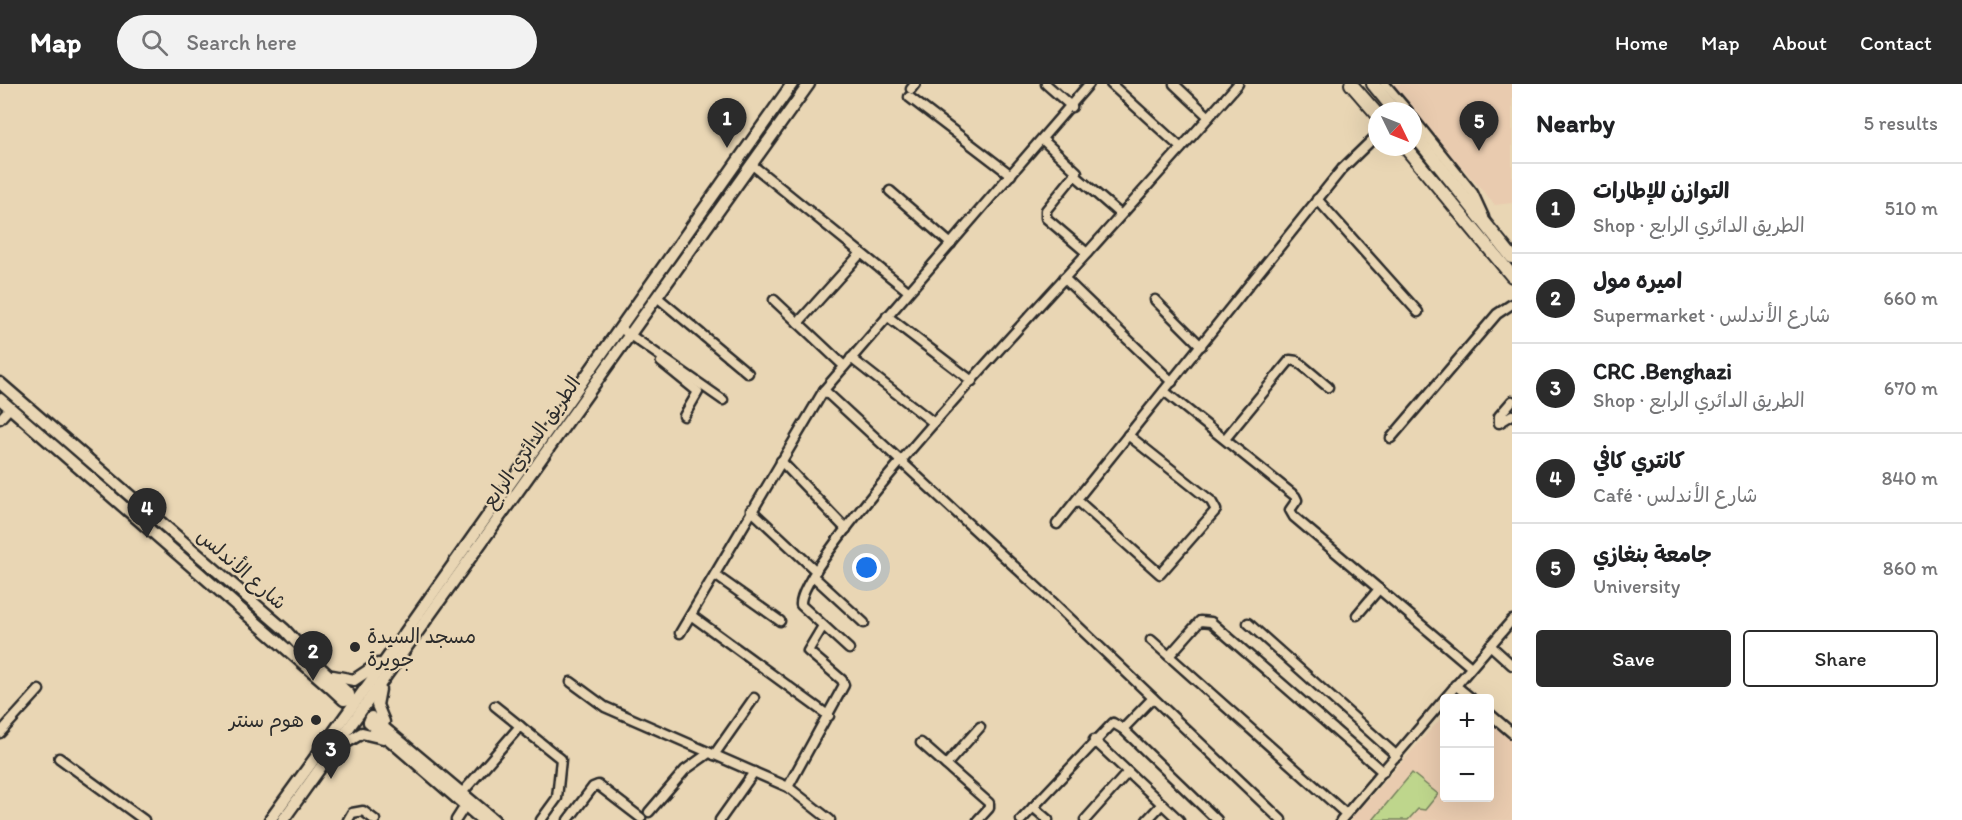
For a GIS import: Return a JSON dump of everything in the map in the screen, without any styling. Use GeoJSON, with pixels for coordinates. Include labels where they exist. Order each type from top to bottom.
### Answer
{"type":"FeatureCollection","features":[{"type":"Feature","properties":{"kind":"highway"},"geometry":{"type":"LineString","coordinates":[[1351,84],[1368,104]]}},
{"type":"Feature","properties":{"kind":"highway"},"geometry":{"type":"LineString","coordinates":[[1373,84],[1388,102]]}},
{"type":"Feature","properties":{"kind":"highway"},"geometry":{"type":"LineString","coordinates":[[1422,144],[1512,257]]}},
{"type":"Feature","properties":{"kind":"highway"},"geometry":{"type":"LineString","coordinates":[[1412,156],[1512,276]]}},
{"type":"Feature","properties":{"kind":"main road","name":"الطريق الدائري الرابع"},"geometry":{"type":"LineString","coordinates":[[283,820],[625,334],[719,187],[792,84]]}},
{"type":"Feature","properties":{"kind":"main road","name":"الطريق الدائري الرابع"},"geometry":{"type":"LineString","coordinates":[[270,820],[625,334],[657,297],[809,84]]}},
{"type":"Feature","properties":{"kind":"main road"},"geometry":{"type":"LineString","coordinates":[[719,187],[722,194],[728,195]]}},
{"type":"Feature","properties":{"kind":"main road","name":"شارع الأندلس"},"geometry":{"type":"LineString","coordinates":[[0,383],[291,637],[349,694],[349,699],[344,700],[0,399]]}},
{"type":"Feature","properties":{"kind":"main road"},"geometry":{"type":"LineString","coordinates":[[236,606],[245,596]]}},
{"type":"Feature","properties":{"kind":"main road"},"geometry":{"type":"LineString","coordinates":[[322,669],[341,679],[354,680],[367,674],[392,652]]}},
{"type":"Feature","properties":{"kind":"main road"},"geometry":{"type":"LineString","coordinates":[[382,682],[377,705],[390,735],[482,820]]}},
{"type":"Feature","properties":{"kind":"main road"},"geometry":{"type":"LineString","coordinates":[[330,687],[338,707],[336,728]]}},
{"type":"Feature","properties":{"kind":"main road"},"geometry":{"type":"LineString","coordinates":[[333,752],[354,736],[390,735],[494,820]]}},
{"type":"Feature","properties":{"kind":"street"},"geometry":{"type":"LineString","coordinates":[[1046,84],[1072,106]]}},
{"type":"Feature","properties":{"kind":"street"},"geometry":{"type":"LineString","coordinates":[[680,633],[824,390],[1089,84]]}},
{"type":"Feature","properties":{"kind":"street"},"geometry":{"type":"LineString","coordinates":[[1111,84],[1181,148]]}},
{"type":"Feature","properties":{"kind":"street"},"geometry":{"type":"LineString","coordinates":[[1174,84],[1209,117]]}},
{"type":"Feature","properties":{"kind":"street"},"geometry":{"type":"LineString","coordinates":[[849,649],[801,605],[801,596],[814,573],[900,461],[1238,84]]}},
{"type":"Feature","properties":{"kind":"street"},"geometry":{"type":"LineString","coordinates":[[1385,84],[1400,102]]}},
{"type":"Feature","properties":{"kind":"street"},"geometry":{"type":"LineString","coordinates":[[912,90],[1011,175]]}},
{"type":"Feature","properties":{"kind":"street"},"geometry":{"type":"LineString","coordinates":[[1422,129],[1473,193],[1487,226]]}},
{"type":"Feature","properties":{"kind":"street"},"geometry":{"type":"LineString","coordinates":[[1042,140],[1075,170],[1076,176],[1121,215]]}},
{"type":"Feature","properties":{"kind":"street"},"geometry":{"type":"LineString","coordinates":[[1057,524],[1317,199],[1342,169],[1368,144]]}},
{"type":"Feature","properties":{"kind":"street"},"geometry":{"type":"LineString","coordinates":[[751,164],[908,291]]}},
{"type":"Feature","properties":{"kind":"street"},"geometry":{"type":"LineString","coordinates":[[1076,176],[1045,214],[1049,221],[1087,253]]}},
{"type":"Feature","properties":{"kind":"street"},"geometry":{"type":"LineString","coordinates":[[890,191],[951,244]]}},
{"type":"Feature","properties":{"kind":"street"},"geometry":{"type":"LineString","coordinates":[[1317,199],[1418,312]]}},
{"type":"Feature","properties":{"kind":"street"},"geometry":{"type":"LineString","coordinates":[[798,323],[861,253]]}},
{"type":"Feature","properties":{"kind":"street"},"geometry":{"type":"LineString","coordinates":[[1064,278],[1172,382]]}},
{"type":"Feature","properties":{"kind":"street"},"geometry":{"type":"LineString","coordinates":[[657,297],[748,373]]}},
{"type":"Feature","properties":{"kind":"street"},"geometry":{"type":"LineString","coordinates":[[774,300],[844,366]]}},
{"type":"Feature","properties":{"kind":"street"},"geometry":{"type":"LineString","coordinates":[[1155,300],[1201,346]]}},
{"type":"Feature","properties":{"kind":"street"},"geometry":{"type":"LineString","coordinates":[[1391,438],[1497,314],[1512,304]]}},
{"type":"Feature","properties":{"kind":"street"},"geometry":{"type":"LineString","coordinates":[[886,316],[972,381]]}},
{"type":"Feature","properties":{"kind":"street"},"geometry":{"type":"LineString","coordinates":[[625,334],[723,400]]}},
{"type":"Feature","properties":{"kind":"street"},"geometry":{"type":"LineString","coordinates":[[625,334],[697,391],[684,416]]}},
{"type":"Feature","properties":{"kind":"street"},"geometry":{"type":"LineString","coordinates":[[851,358],[934,423]]}},
{"type":"Feature","properties":{"kind":"street"},"geometry":{"type":"LineString","coordinates":[[1225,439],[1290,360],[1297,361],[1328,387]]}},
{"type":"Feature","properties":{"kind":"street"},"geometry":{"type":"LineString","coordinates":[[824,390],[1281,820]]}},
{"type":"Feature","properties":{"kind":"street"},"geometry":{"type":"LineString","coordinates":[[1164,391],[1296,496],[1297,500],[1290,510],[1291,514],[1471,667]]}},
{"type":"Feature","properties":{"kind":"street"},"geometry":{"type":"LineString","coordinates":[[1512,401],[1498,421],[1503,423],[1512,415]]}},
{"type":"Feature","properties":{"kind":"street"},"geometry":{"type":"LineString","coordinates":[[0,419],[10,408]]}},
{"type":"Feature","properties":{"kind":"street"},"geometry":{"type":"LineString","coordinates":[[1077,500],[1160,574],[1216,510],[1211,501],[1128,435]]}},
{"type":"Feature","properties":{"kind":"street"},"geometry":{"type":"LineString","coordinates":[[781,461],[846,529]]}},
{"type":"Feature","properties":{"kind":"street"},"geometry":{"type":"LineString","coordinates":[[751,510],[864,623]]}},
{"type":"Feature","properties":{"kind":"street"},"geometry":{"type":"LineString","coordinates":[[715,575],[780,621]]}},
{"type":"Feature","properties":{"kind":"street"},"geometry":{"type":"LineString","coordinates":[[1357,615],[1379,589]]}},
{"type":"Feature","properties":{"kind":"street"},"geometry":{"type":"LineString","coordinates":[[692,616],[829,716]]}},
{"type":"Feature","properties":{"kind":"street"},"geometry":{"type":"LineString","coordinates":[[1151,640],[1344,817],[1512,620]]}},
{"type":"Feature","properties":{"kind":"street"},"geometry":{"type":"LineString","coordinates":[[1169,656],[1200,621],[1211,622],[1383,772]]}},
{"type":"Feature","properties":{"kind":"street"},"geometry":{"type":"LineString","coordinates":[[1248,623],[1397,756]]}},
{"type":"Feature","properties":{"kind":"street"},"geometry":{"type":"LineString","coordinates":[[788,787],[844,685],[842,680],[808,651],[823,626]]}},
{"type":"Feature","properties":{"kind":"street"},"geometry":{"type":"LineString","coordinates":[[1490,645],[1512,665]]}},
{"type":"Feature","properties":{"kind":"street"},"geometry":{"type":"LineString","coordinates":[[571,682],[605,707],[788,787],[830,820]]}},
{"type":"Feature","properties":{"kind":"street"},"geometry":{"type":"LineString","coordinates":[[1455,685],[1465,694]]}},
{"type":"Feature","properties":{"kind":"street"},"geometry":{"type":"LineString","coordinates":[[0,733],[39,690]]}},
{"type":"Feature","properties":{"kind":"street"},"geometry":{"type":"LineString","coordinates":[[650,812],[685,770],[711,754],[754,698]]}},
{"type":"Feature","properties":{"kind":"street"},"geometry":{"type":"LineString","coordinates":[[1123,729],[1153,698]]}},
{"type":"Feature","properties":{"kind":"street"},"geometry":{"type":"LineString","coordinates":[[495,706],[561,759],[558,798],[546,818]]}},
{"type":"Feature","properties":{"kind":"street"},"geometry":{"type":"LineString","coordinates":[[1494,717],[1512,733]]}},
{"type":"Feature","properties":{"kind":"street"},"geometry":{"type":"LineString","coordinates":[[1021,820],[1110,723],[1116,723],[1217,820]]}},
{"type":"Feature","properties":{"kind":"street"},"geometry":{"type":"LineString","coordinates":[[462,793],[520,726]]}},
{"type":"Feature","properties":{"kind":"street"},"geometry":{"type":"LineString","coordinates":[[946,765],[980,727]]}},
{"type":"Feature","properties":{"kind":"street"},"geometry":{"type":"LineString","coordinates":[[1094,740],[1179,820]]}},
{"type":"Feature","properties":{"kind":"street"},"geometry":{"type":"LineString","coordinates":[[921,743],[989,803],[989,808],[978,820]]}},
{"type":"Feature","properties":{"kind":"street"},"geometry":{"type":"LineString","coordinates":[[59,758],[144,820]]}},
{"type":"Feature","properties":{"kind":"street"},"geometry":{"type":"LineString","coordinates":[[720,820],[754,772]]}},
{"type":"Feature","properties":{"kind":"street"},"geometry":{"type":"LineString","coordinates":[[1084,820],[1128,772]]}},
{"type":"Feature","properties":{"kind":"street"},"geometry":{"type":"LineString","coordinates":[[568,820],[593,787],[598,785],[641,818]]}},
{"type":"Feature","properties":{"kind":"street"},"geometry":{"type":"LineString","coordinates":[[1148,820],[1162,804]]}},
{"type":"Feature","properties":{"kind":"street"},"geometry":{"type":"LineString","coordinates":[[456,820],[465,806]]}},
{"type":"Feature","properties":{"kind":"street"},"geometry":{"type":"LineString","coordinates":[[1033,807],[1048,820]]}},
{"type":"Feature","properties":{"kind":"street"},"geometry":{"type":"LineString","coordinates":[[348,820],[352,813],[363,811],[375,820]]}},
{"type":"Feature","properties":{"kind":"shaded area"},"geometry":{"type":"Polygon","coordinates":[[[1388,84],[1512,84],[1512,203],[1495,205],[1422,122],[1422,102],[1404,102],[1388,84]]]}},
{"type":"Feature","properties":{"kind":"shaded area"},"geometry":{"type":"Polygon","coordinates":[[[1440,719],[1440,802],[1494,802],[1494,726],[1512,742],[1512,820],[1350,820],[1440,719]]]}},
{"type":"Feature","properties":{"kind":"green space"},"geometry":{"type":"Polygon","coordinates":[[[1412,773],[1438,794],[1425,810],[1418,809],[1408,820],[1373,820],[1412,773]]]}},
{"type":"Feature","properties":{"kind":"place","name":"التوازن للإطارات"},"geometry":{"type":"Point","coordinates":[727,148]}},
{"type":"Feature","properties":{"kind":"place","name":"جامعة بنغازي"},"geometry":{"type":"Point","coordinates":[1479,151]}},
{"type":"Feature","properties":{"kind":"place","name":"كانتري كافي"},"geometry":{"type":"Point","coordinates":[147,538]}},
{"type":"Feature","properties":{"kind":"place","name":"مسجد السيدة جويرة"},"geometry":{"type":"Point","coordinates":[355,647]}},
{"type":"Feature","properties":{"kind":"place","name":"اميره مول"},"geometry":{"type":"Point","coordinates":[313,681]}},
{"type":"Feature","properties":{"kind":"place","name":"هوم سنتر"},"geometry":{"type":"Point","coordinates":[316,720]}},
{"type":"Feature","properties":{"kind":"place","name":"CRC .Benghazi"},"geometry":{"type":"Point","coordinates":[331,779]}}]}
